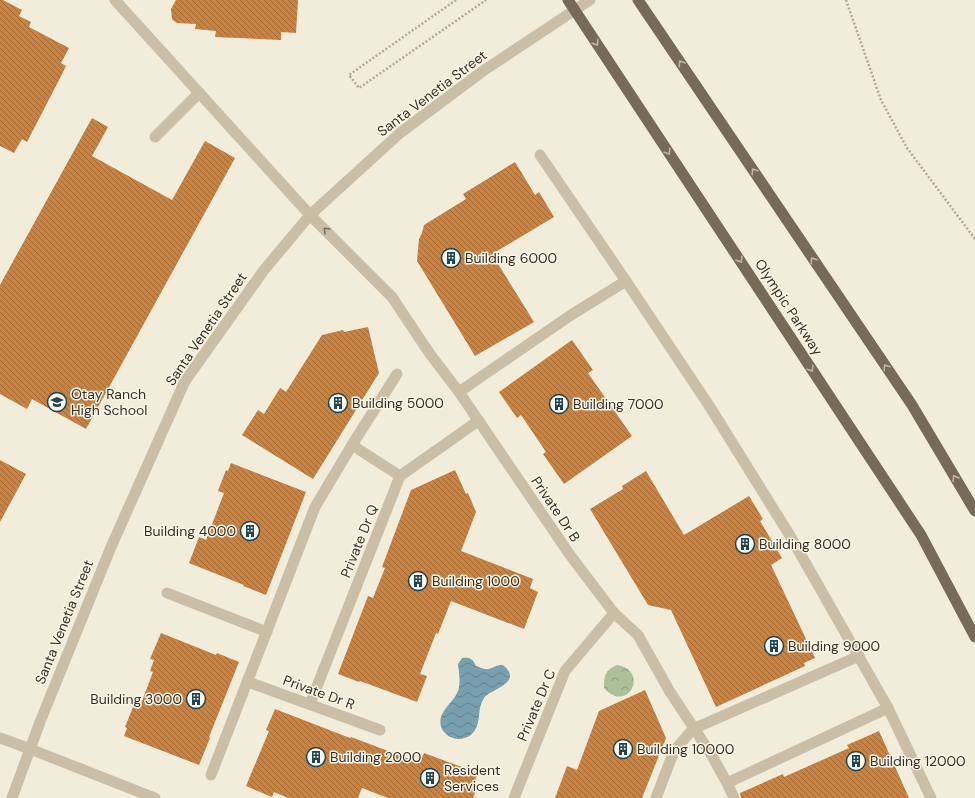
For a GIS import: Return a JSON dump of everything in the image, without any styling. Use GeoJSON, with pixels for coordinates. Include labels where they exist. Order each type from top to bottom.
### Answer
{"type":"FeatureCollection","features":[{"type":"Feature","properties":{"kind":"main road","name":"Olympic Parkway"},"geometry":{"type":"LineString","coordinates":[[568,0],[921,535],[975,637]]}},
{"type":"Feature","properties":{"kind":"main road"},"geometry":{"type":"LineString","coordinates":[[638,0],[912,405],[975,511]]}},
{"type":"Feature","properties":{"kind":"street","name":"Private Dr B"},"geometry":{"type":"LineString","coordinates":[[115,0],[310,215],[392,297],[570,555],[614,613],[638,635],[670,692],[693,729],[711,754],[734,798]]}},
{"type":"Feature","properties":{"kind":"street","name":"Santa Venetia Street"},"geometry":{"type":"LineString","coordinates":[[12,798],[30,749],[111,547],[185,381],[264,270],[310,215],[400,133],[483,71],[590,0]]}},
{"type":"Feature","properties":{"kind":"street"},"geometry":{"type":"LineString","coordinates":[[155,137],[199,93]]}},
{"type":"Feature","properties":{"kind":"street"},"geometry":{"type":"LineString","coordinates":[[540,155],[710,407],[789,534],[888,708],[931,798]]}},
{"type":"Feature","properties":{"kind":"street"},"geometry":{"type":"LineString","coordinates":[[458,392],[571,315],[626,281]]}},
{"type":"Feature","properties":{"kind":"street"},"geometry":{"type":"LineString","coordinates":[[211,775],[315,507],[397,374]]}},
{"type":"Feature","properties":{"kind":"street"},"geometry":{"type":"LineString","coordinates":[[352,445],[400,476],[478,421]]}},
{"type":"Feature","properties":{"kind":"street","name":"Private Dr Q"},"geometry":{"type":"LineString","coordinates":[[310,704],[400,476]]}},
{"type":"Feature","properties":{"kind":"street"},"geometry":{"type":"LineString","coordinates":[[167,593],[267,632]]}},
{"type":"Feature","properties":{"kind":"street","name":"Private Dr C"},"geometry":{"type":"LineString","coordinates":[[514,798],[565,671],[614,613]]}},
{"type":"Feature","properties":{"kind":"street"},"geometry":{"type":"LineString","coordinates":[[656,798],[674,751],[693,729],[859,656]]}},
{"type":"Feature","properties":{"kind":"street","name":"Private Dr R"},"geometry":{"type":"LineString","coordinates":[[248,682],[380,730]]}},
{"type":"Feature","properties":{"kind":"street"},"geometry":{"type":"LineString","coordinates":[[727,783],[888,708]]}},
{"type":"Feature","properties":{"kind":"street"},"geometry":{"type":"LineString","coordinates":[[0,738],[155,798]]}},
{"type":"Feature","properties":{"kind":"path"},"geometry":{"type":"LineString","coordinates":[[456,0],[349,75],[359,88],[486,0]]}},
{"type":"Feature","properties":{"kind":"path"},"geometry":{"type":"LineString","coordinates":[[846,0],[881,100],[892,121],[907,148],[975,239]]}},
{"type":"Feature","properties":{"kind":"green space"},"geometry":{"type":"Polygon","coordinates":[[[617,665],[627,669],[632,674],[634,682],[632,688],[627,694],[621,696],[613,695],[604,688],[606,674],[610,669],[617,665]]]}},
{"type":"Feature","properties":{"kind":"water"},"geometry":{"type":"Polygon","coordinates":[[[462,658],[471,659],[476,666],[485,669],[499,665],[504,666],[509,672],[510,677],[505,684],[484,698],[480,706],[477,726],[472,734],[468,737],[458,739],[445,733],[440,723],[443,713],[458,691],[460,681],[458,664],[462,658]]]}},
{"type":"Feature","properties":{"kind":"building"},"geometry":{"type":"Polygon","coordinates":[[[0,0],[3,0],[22,10],[19,16],[31,22],[29,27],[69,48],[61,63],[66,66],[27,142],[22,139],[14,153],[0,146],[0,0]]]}},
{"type":"Feature","properties":{"kind":"building"},"geometry":{"type":"Polygon","coordinates":[[[176,0],[298,0],[296,33],[281,32],[281,40],[215,37],[216,31],[195,29],[196,24],[177,23],[174,21],[172,19],[171,9],[176,0]]]}},
{"type":"Feature","properties":{"kind":"building"},"geometry":{"type":"Polygon","coordinates":[[[92,118],[108,127],[92,156],[172,200],[205,141],[235,158],[86,429],[32,399],[27,409],[0,394],[0,285],[92,118]]]}},
{"type":"Feature","properties":{"kind":"building","name":"Building 6000"},"geometry":{"type":"Polygon","coordinates":[[[515,162],[535,195],[539,192],[554,217],[492,254],[534,322],[475,356],[417,261],[419,239],[424,225],[466,199],[463,194],[515,162]]]}},
{"type":"Feature","properties":{"kind":"building","name":"Building 5000"},"geometry":{"type":"Polygon","coordinates":[[[368,327],[379,373],[313,479],[242,435],[258,410],[264,414],[280,388],[286,392],[322,335],[343,330],[344,332],[368,327]]]}},
{"type":"Feature","properties":{"kind":"building","name":"Building 7000"},"geometry":{"type":"Polygon","coordinates":[[[572,340],[593,370],[588,373],[632,436],[564,484],[543,454],[546,452],[521,415],[517,418],[499,392],[572,340]]]}},
{"type":"Feature","properties":{"kind":"building"},"geometry":{"type":"Polygon","coordinates":[[[0,460],[26,474],[0,522],[0,460]]]}},
{"type":"Feature","properties":{"kind":"building","name":"Building 4000"},"geometry":{"type":"Polygon","coordinates":[[[231,463],[306,492],[266,595],[189,563],[199,537],[206,540],[224,493],[218,491],[226,470],[228,471],[231,463]]]}},
{"type":"Feature","properties":{"kind":"building","name":"Building 1000"},"geometry":{"type":"Polygon","coordinates":[[[455,470],[466,494],[468,493],[476,512],[461,551],[533,579],[530,588],[538,592],[524,629],[451,601],[438,634],[436,633],[420,674],[427,676],[417,702],[338,674],[368,596],[373,598],[385,568],[382,567],[411,490],[455,470]]]}},
{"type":"Feature","properties":{"kind":"building"},"geometry":{"type":"Polygon","coordinates":[[[646,471],[684,535],[749,496],[763,519],[760,521],[782,558],[771,565],[815,658],[804,663],[805,666],[716,707],[671,610],[648,605],[590,509],[623,489],[622,486],[646,471]]]}},
{"type":"Feature","properties":{"kind":"building","name":"Building 3000"},"geometry":{"type":"Polygon","coordinates":[[[161,633],[216,655],[217,653],[239,662],[199,765],[124,736],[127,728],[125,727],[133,707],[139,709],[153,672],[150,671],[154,660],[150,659],[161,633]]]}},
{"type":"Feature","properties":{"kind":"building","name":"Building 10000"},"geometry":{"type":"Polygon","coordinates":[[[645,690],[666,738],[642,798],[555,798],[567,766],[577,770],[599,711],[645,690]]]}},
{"type":"Feature","properties":{"kind":"building","name":"Building 2000"},"geometry":{"type":"Polygon","coordinates":[[[275,709],[420,763],[424,753],[478,773],[474,783],[478,785],[473,798],[388,798],[362,788],[358,798],[288,798],[274,792],[272,797],[246,786],[269,731],[266,730],[275,709]]]}},
{"type":"Feature","properties":{"kind":"building","name":"Building 12000"},"geometry":{"type":"Polygon","coordinates":[[[879,731],[909,798],[741,798],[740,793],[783,774],[784,777],[849,748],[847,745],[879,731]]]}},
{"type":"Feature","properties":{"kind":"place","name":"Building 6000"},"geometry":{"type":"Point","coordinates":[451,258]}},
{"type":"Feature","properties":{"kind":"place","name":"Otay Ranch High School"},"geometry":{"type":"Point","coordinates":[57,402]}},
{"type":"Feature","properties":{"kind":"place","name":"Building 5000"},"geometry":{"type":"Point","coordinates":[338,403]}},
{"type":"Feature","properties":{"kind":"place","name":"Building 7000"},"geometry":{"type":"Point","coordinates":[559,404]}},
{"type":"Feature","properties":{"kind":"place","name":"Building 4000"},"geometry":{"type":"Point","coordinates":[250,531]}},
{"type":"Feature","properties":{"kind":"place","name":"Building 8000"},"geometry":{"type":"Point","coordinates":[745,544]}},
{"type":"Feature","properties":{"kind":"place","name":"Building 1000"},"geometry":{"type":"Point","coordinates":[418,581]}},
{"type":"Feature","properties":{"kind":"place","name":"Building 9000"},"geometry":{"type":"Point","coordinates":[774,646]}},
{"type":"Feature","properties":{"kind":"place","name":"Building 3000"},"geometry":{"type":"Point","coordinates":[196,699]}},
{"type":"Feature","properties":{"kind":"place","name":"Building 10000"},"geometry":{"type":"Point","coordinates":[623,749]}},
{"type":"Feature","properties":{"kind":"place","name":"Building 2000"},"geometry":{"type":"Point","coordinates":[316,757]}},
{"type":"Feature","properties":{"kind":"place","name":"Building 12000"},"geometry":{"type":"Point","coordinates":[856,761]}},
{"type":"Feature","properties":{"kind":"place","name":"Resident Services"},"geometry":{"type":"Point","coordinates":[430,778]}}]}
